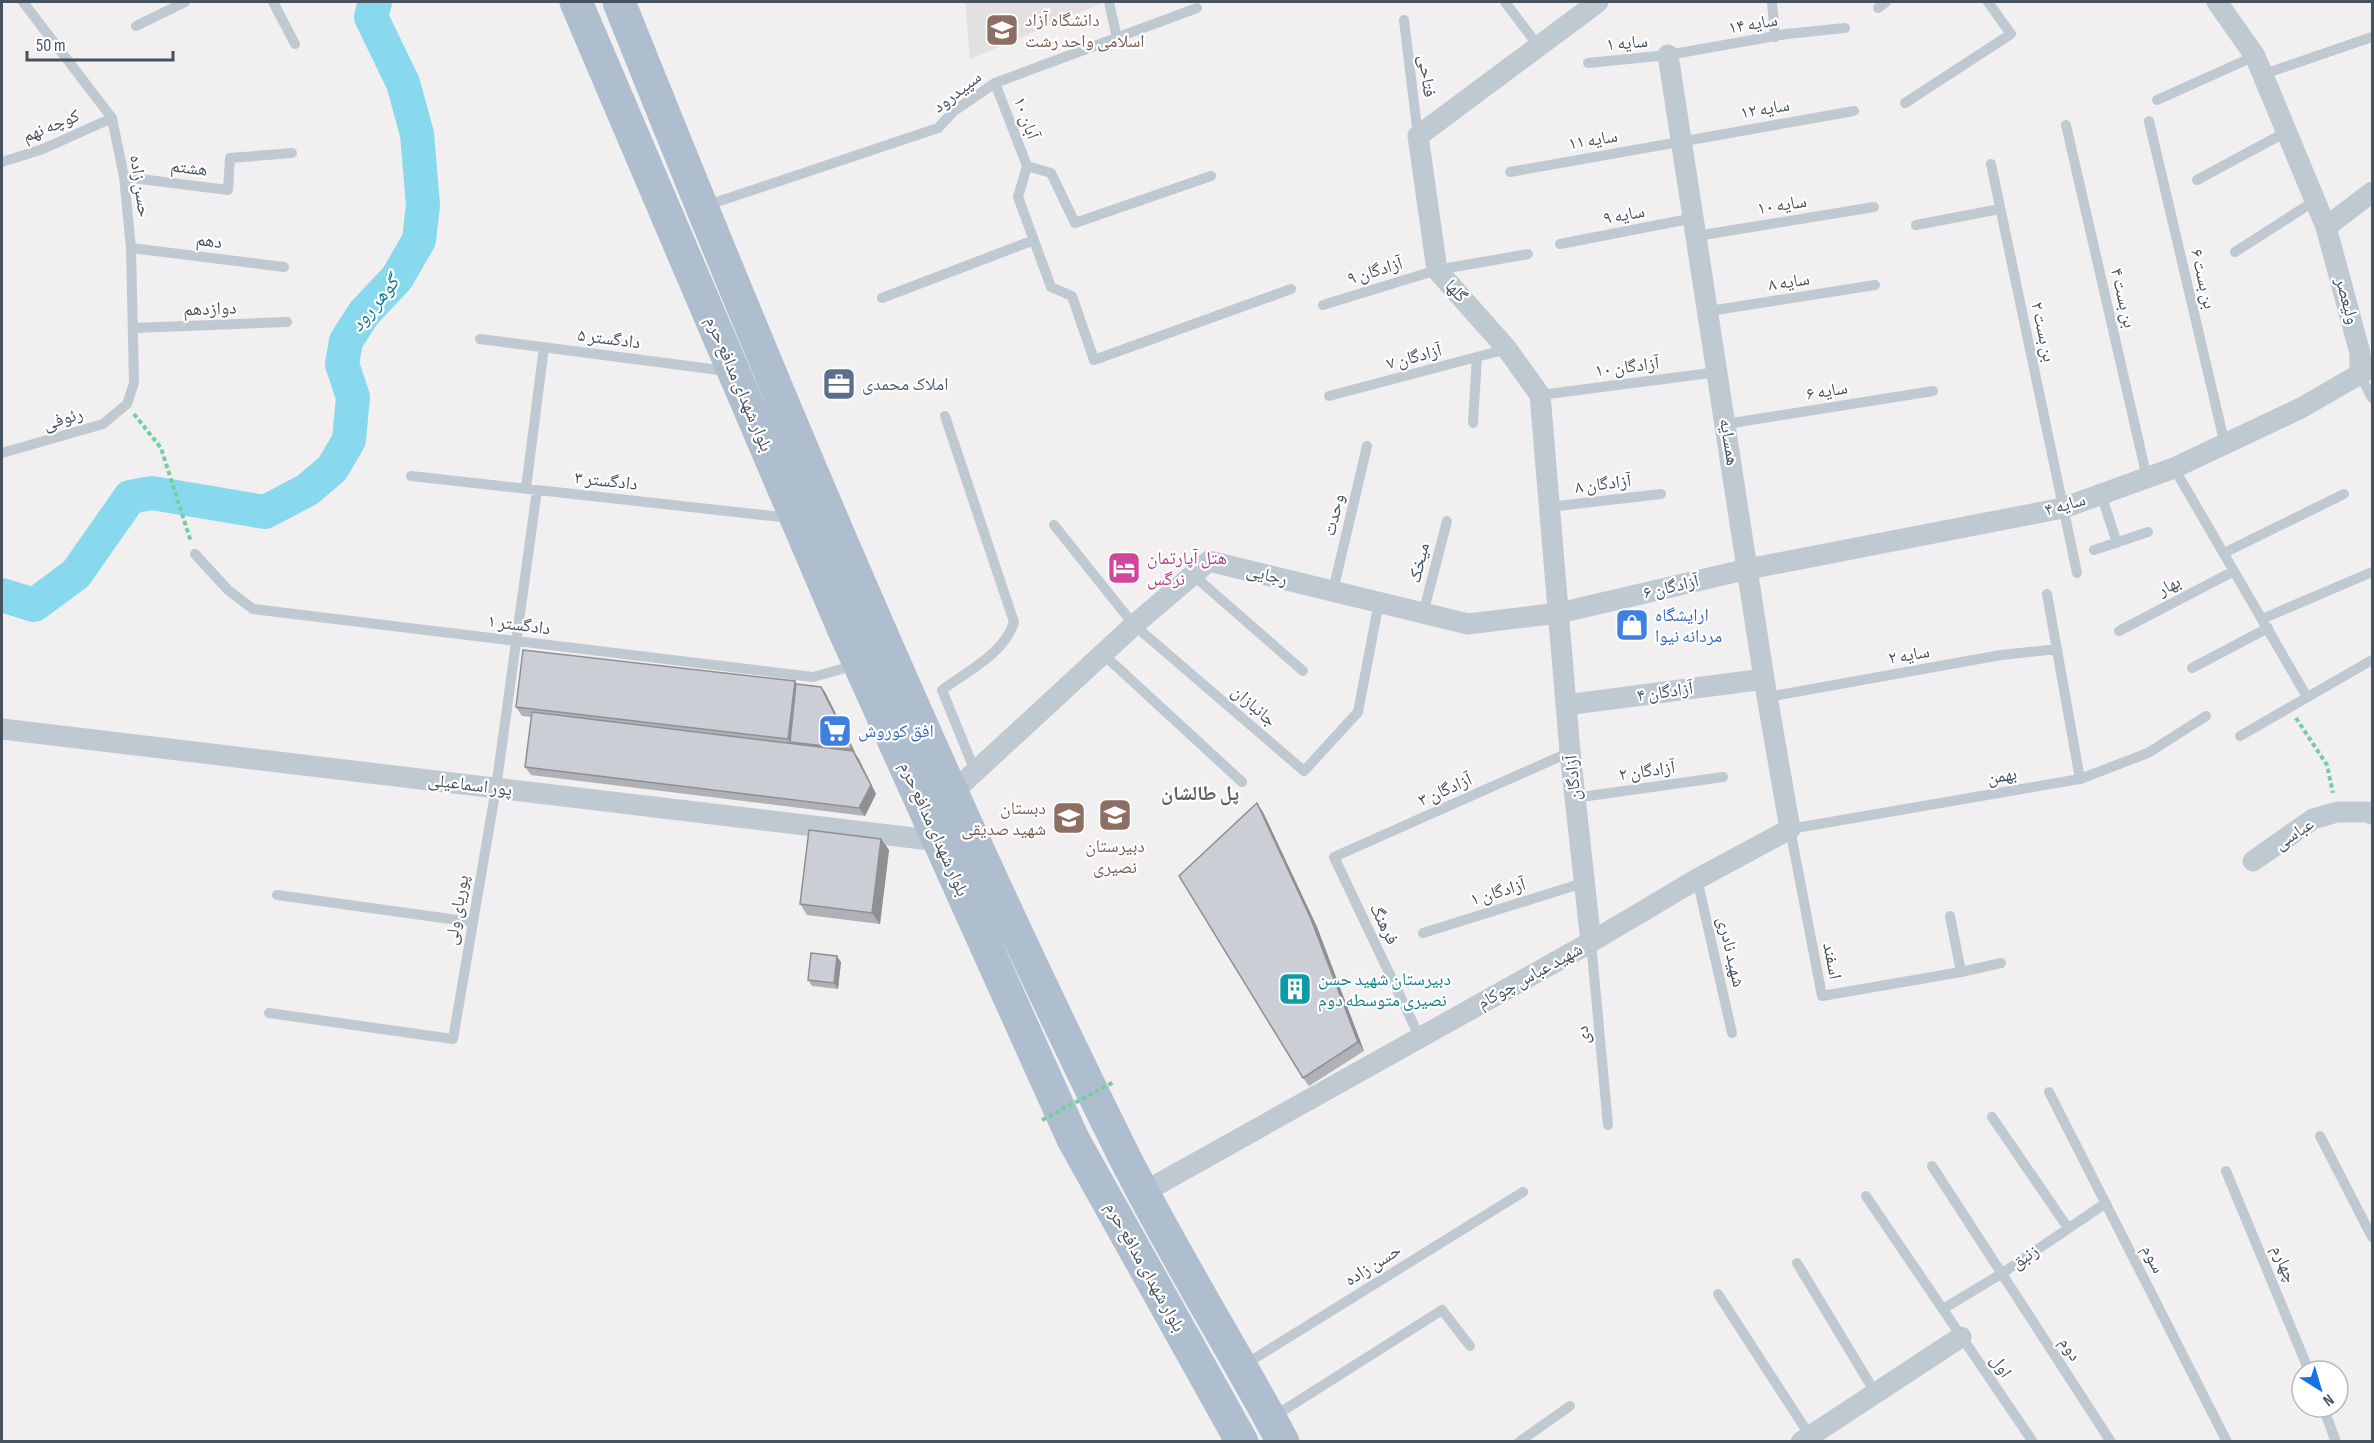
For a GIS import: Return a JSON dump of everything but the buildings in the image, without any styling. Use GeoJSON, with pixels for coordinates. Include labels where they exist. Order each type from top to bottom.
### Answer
{"type":"FeatureCollection","features":[{"type":"Feature","properties":{"kind":"main road","name":"بلوار شهدای مدافع حرم"},"geometry":{"type":"LineString","coordinates":[[576,2],[859,664],[1073,1139],[1242,1442]]}},
{"type":"Feature","properties":{"kind":"main road","name":"بلوار شهدای مدافع حرم"},"geometry":{"type":"LineString","coordinates":[[619,2],[880,632],[952,793],[1125,1157],[1277,1430]]}},
{"type":"Feature","properties":{"kind":"street"},"geometry":{"type":"LineString","coordinates":[[1418,136],[1598,2]]}},
{"type":"Feature","properties":{"kind":"street","name":"ولیعصر"},"geometry":{"type":"LineString","coordinates":[[2217,2],[2259,65],[2316,200],[2326,227],[2366,371]]}},
{"type":"Feature","properties":{"kind":"street","name":"همسایه"},"geometry":{"type":"LineString","coordinates":[[1668,55],[1790,830]]}},
{"type":"Feature","properties":{"kind":"street","name":"گلها"},"geometry":{"type":"LineString","coordinates":[[1418,136],[1437,270],[1507,349],[1540,395]]}},
{"type":"Feature","properties":{"kind":"street"},"geometry":{"type":"LineString","coordinates":[[2326,227],[2373,192]]}},
{"type":"Feature","properties":{"kind":"street","name":"سایه ۴"},"geometry":{"type":"LineString","coordinates":[[1748,569],[2063,508],[2174,468],[2225,445],[2301,408],[2366,371]]}},
{"type":"Feature","properties":{"kind":"street"},"geometry":{"type":"LineString","coordinates":[[1540,395],[1559,614]]}},
{"type":"Feature","properties":{"kind":"street","name":"رجایی"},"geometry":{"type":"LineString","coordinates":[[952,793],[1134,625],[1209,561],[1468,624],[1559,614]]}},
{"type":"Feature","properties":{"kind":"street","name":"آزادگان ۶"},"geometry":{"type":"LineString","coordinates":[[1559,614],[1748,569]]}},
{"type":"Feature","properties":{"kind":"street","name":"آزادگان"},"geometry":{"type":"LineString","coordinates":[[1559,614],[1574,798],[1591,942]]}},
{"type":"Feature","properties":{"kind":"street","name":"آزادگان ۴"},"geometry":{"type":"LineString","coordinates":[[1566,705],[1766,688]]}},
{"type":"Feature","properties":{"kind":"street","name":"پور اسماعیلی"},"geometry":{"type":"LineString","coordinates":[[2,729],[939,841]]}},
{"type":"Feature","properties":{"kind":"street","name":"عباسی"},"geometry":{"type":"LineString","coordinates":[[2253,861],[2313,819],[2337,812],[2373,814]]}},
{"type":"Feature","properties":{"kind":"street","name":"شهید عباس چوکام"},"geometry":{"type":"LineString","coordinates":[[1144,1192],[1591,942],[1697,879],[1790,830]]}},
{"type":"Feature","properties":{"kind":"street"},"geometry":{"type":"LineString","coordinates":[[1805,1439],[1961,1337]]}},
{"type":"Feature","properties":{"kind":"lane","name":"حسن زاده"},"geometry":{"type":"LineString","coordinates":[[22,2],[112,118],[124,177],[131,248],[134,383],[127,404]]}},
{"type":"Feature","properties":{"kind":"lane"},"geometry":{"type":"LineString","coordinates":[[136,26],[185,2]]}},
{"type":"Feature","properties":{"kind":"lane"},"geometry":{"type":"LineString","coordinates":[[273,2],[295,44]]}},
{"type":"Feature","properties":{"kind":"lane"},"geometry":{"type":"LineString","coordinates":[[1109,2],[1117,38]]}},
{"type":"Feature","properties":{"kind":"lane"},"geometry":{"type":"LineString","coordinates":[[1505,2],[1539,47]]}},
{"type":"Feature","properties":{"kind":"lane"},"geometry":{"type":"LineString","coordinates":[[1772,2],[1775,37]]}},
{"type":"Feature","properties":{"kind":"lane"},"geometry":{"type":"LineString","coordinates":[[1905,103],[2011,34],[1988,2]]}},
{"type":"Feature","properties":{"kind":"lane","name":"سپیدرود"},"geometry":{"type":"LineString","coordinates":[[702,207],[938,128],[954,111],[995,82],[1197,8]]}},
{"type":"Feature","properties":{"kind":"lane","name":"فتاحی"},"geometry":{"type":"LineString","coordinates":[[1404,20],[1418,136]]}},
{"type":"Feature","properties":{"kind":"lane","name":"سایه ۱۴"},"geometry":{"type":"LineString","coordinates":[[1668,55],[1845,28]]}},
{"type":"Feature","properties":{"kind":"lane"},"geometry":{"type":"LineString","coordinates":[[2157,100],[2259,65],[2372,37]]}},
{"type":"Feature","properties":{"kind":"lane","name":"سایه ۱"},"geometry":{"type":"LineString","coordinates":[[1588,63],[1668,55]]}},
{"type":"Feature","properties":{"kind":"lane","name":"آبان ۱۰"},"geometry":{"type":"LineString","coordinates":[[995,82],[1026,166]]}},
{"type":"Feature","properties":{"kind":"lane","name":"سایه ۱۲"},"geometry":{"type":"LineString","coordinates":[[1681,140],[1854,111]]}},
{"type":"Feature","properties":{"kind":"lane","name":"کوچه نهم"},"geometry":{"type":"LineString","coordinates":[[2,162],[42,149],[112,118]]}},
{"type":"Feature","properties":{"kind":"lane","name":"بن بست ۶"},"geometry":{"type":"LineString","coordinates":[[2149,121],[2225,445]]}},
{"type":"Feature","properties":{"kind":"lane","name":"بن بست ۴"},"geometry":{"type":"LineString","coordinates":[[2066,125],[2147,478]]}},
{"type":"Feature","properties":{"kind":"lane"},"geometry":{"type":"LineString","coordinates":[[2197,180],[2288,131]]}},
{"type":"Feature","properties":{"kind":"lane","name":"سایه ۱۱"},"geometry":{"type":"LineString","coordinates":[[1510,172],[1681,140]]}},
{"type":"Feature","properties":{"kind":"lane","name":"هشتم"},"geometry":{"type":"LineString","coordinates":[[124,177],[228,190],[230,158],[292,153]]}},
{"type":"Feature","properties":{"kind":"lane","name":"بن بست ۲"},"geometry":{"type":"LineString","coordinates":[[1991,164],[2077,573]]}},
{"type":"Feature","properties":{"kind":"lane"},"geometry":{"type":"LineString","coordinates":[[1211,176],[1075,224],[1051,173],[1026,166],[1018,197],[1051,287],[1072,296],[1094,360],[1291,289]]}},
{"type":"Feature","properties":{"kind":"lane"},"geometry":{"type":"LineString","coordinates":[[2235,252],[2316,200]]}},
{"type":"Feature","properties":{"kind":"lane","name":"سایه ۱۰"},"geometry":{"type":"LineString","coordinates":[[1695,227],[1874,207]]}},
{"type":"Feature","properties":{"kind":"lane"},"geometry":{"type":"LineString","coordinates":[[1916,225],[2000,209]]}},
{"type":"Feature","properties":{"kind":"lane","name":"سایه ۹"},"geometry":{"type":"LineString","coordinates":[[1560,244],[1695,227]]}},
{"type":"Feature","properties":{"kind":"lane"},"geometry":{"type":"LineString","coordinates":[[882,298],[1034,240]]}},
{"type":"Feature","properties":{"kind":"lane","name":"دهم"},"geometry":{"type":"LineString","coordinates":[[131,248],[284,267]]}},
{"type":"Feature","properties":{"kind":"lane","name":"آزادگان ۹"},"geometry":{"type":"LineString","coordinates":[[1323,304],[1437,270],[1528,254]]}},
{"type":"Feature","properties":{"kind":"lane","name":"سایه ۸"},"geometry":{"type":"LineString","coordinates":[[1709,311],[1875,285]]}},
{"type":"Feature","properties":{"kind":"lane","name":"دوازدهم"},"geometry":{"type":"LineString","coordinates":[[134,328],[287,322]]}},
{"type":"Feature","properties":{"kind":"lane","name":"دادگستر ۵"},"geometry":{"type":"LineString","coordinates":[[480,339],[734,371]]}},
{"type":"Feature","properties":{"kind":"lane","name":"پوریای ولی"},"geometry":{"type":"LineString","coordinates":[[269,1013],[453,1039],[496,788],[518,641],[544,347]]}},
{"type":"Feature","properties":{"kind":"lane","name":"آزادگان ۷"},"geometry":{"type":"LineString","coordinates":[[1329,396],[1507,349]]}},
{"type":"Feature","properties":{"kind":"lane"},"geometry":{"type":"LineString","coordinates":[[1473,423],[1477,357]]}},
{"type":"Feature","properties":{"kind":"lane"},"geometry":{"type":"LineString","coordinates":[[2366,371],[2373,398]]}},
{"type":"Feature","properties":{"kind":"lane","name":"آزادگان ۱۰"},"geometry":{"type":"LineString","coordinates":[[1540,395],[1718,372]]}},
{"type":"Feature","properties":{"kind":"lane","name":"سایه ۶"},"geometry":{"type":"LineString","coordinates":[[1726,424],[1933,391]]}},
{"type":"Feature","properties":{"kind":"lane","name":"رئوفی"},"geometry":{"type":"LineString","coordinates":[[2,453],[103,424],[127,404]]}},
{"type":"Feature","properties":{"kind":"lane"},"geometry":{"type":"LineString","coordinates":[[945,416],[1014,622],[1011,633],[1001,645],[942,690],[975,771]]}},
{"type":"Feature","properties":{"kind":"lane","name":"وحدت"},"geometry":{"type":"LineString","coordinates":[[1333,591],[1367,446]]}},
{"type":"Feature","properties":{"kind":"lane"},"geometry":{"type":"LineString","coordinates":[[2174,468],[2307,698]]}},
{"type":"Feature","properties":{"kind":"lane","name":"دادگستر ۳"},"geometry":{"type":"LineString","coordinates":[[411,476],[796,519]]}},
{"type":"Feature","properties":{"kind":"lane","name":"آزادگان ۸"},"geometry":{"type":"LineString","coordinates":[[1549,507],[1661,494]]}},
{"type":"Feature","properties":{"kind":"lane"},"geometry":{"type":"LineString","coordinates":[[2101,494],[2117,543]]}},
{"type":"Feature","properties":{"kind":"lane"},"geometry":{"type":"LineString","coordinates":[[2224,553],[2344,494]]}},
{"type":"Feature","properties":{"kind":"lane","name":"میخک"},"geometry":{"type":"LineString","coordinates":[[1423,614],[1447,521]]}},
{"type":"Feature","properties":{"kind":"lane","name":"جانبازان"},"geometry":{"type":"LineString","coordinates":[[1054,525],[1134,625],[1304,771],[1358,712],[1379,602]]}},
{"type":"Feature","properties":{"kind":"lane"},"geometry":{"type":"LineString","coordinates":[[2094,550],[2148,532]]}},
{"type":"Feature","properties":{"kind":"lane","name":"دادگستر ۱"},"geometry":{"type":"LineString","coordinates":[[195,554],[228,590],[253,609],[813,677],[859,664]]}},
{"type":"Feature","properties":{"kind":"lane","name":"بهار"},"geometry":{"type":"LineString","coordinates":[[2119,631],[2234,571]]}},
{"type":"Feature","properties":{"kind":"lane"},"geometry":{"type":"LineString","coordinates":[[2192,668],[2265,623],[2373,572]]}},
{"type":"Feature","properties":{"kind":"lane"},"geometry":{"type":"LineString","coordinates":[[1192,574],[1303,671]]}},
{"type":"Feature","properties":{"kind":"lane"},"geometry":{"type":"LineString","coordinates":[[2047,594],[2080,779]]}},
{"type":"Feature","properties":{"kind":"lane","name":"سایه ۲"},"geometry":{"type":"LineString","coordinates":[[1766,688],[2057,649]]}},
{"type":"Feature","properties":{"kind":"lane"},"geometry":{"type":"LineString","coordinates":[[1103,654],[1242,782]]}},
{"type":"Feature","properties":{"kind":"lane"},"geometry":{"type":"LineString","coordinates":[[2240,736],[2373,660]]}},
{"type":"Feature","properties":{"kind":"lane","name":"بهمن"},"geometry":{"type":"LineString","coordinates":[[1790,830],[2080,779],[2148,753],[2206,716]]}},
{"type":"Feature","properties":{"kind":"lane","name":"آزادگان ۳"},"geometry":{"type":"LineString","coordinates":[[1334,857],[1570,752]]}},
{"type":"Feature","properties":{"kind":"lane","name":"آزادگان ۲"},"geometry":{"type":"LineString","coordinates":[[1574,798],[1723,777]]}},
{"type":"Feature","properties":{"kind":"lane","name":"اسفند"},"geometry":{"type":"LineString","coordinates":[[1790,830],[1822,996],[2001,963]]}},
{"type":"Feature","properties":{"kind":"lane","name":"فرهنگ"},"geometry":{"type":"LineString","coordinates":[[1334,857],[1420,1038]]}},
{"type":"Feature","properties":{"kind":"lane","name":"شهید نادری"},"geometry":{"type":"LineString","coordinates":[[1697,879],[1732,1033]]}},
{"type":"Feature","properties":{"kind":"lane","name":"آزادگان ۱"},"geometry":{"type":"LineString","coordinates":[[1423,933],[1583,883]]}},
{"type":"Feature","properties":{"kind":"lane"},"geometry":{"type":"LineString","coordinates":[[277,895],[472,922]]}},
{"type":"Feature","properties":{"kind":"lane"},"geometry":{"type":"LineString","coordinates":[[1950,916],[1961,972]]}},
{"type":"Feature","properties":{"kind":"lane","name":"دی"},"geometry":{"type":"LineString","coordinates":[[1591,942],[1608,1125]]}},
{"type":"Feature","properties":{"kind":"lane","name":"سوم"},"geometry":{"type":"LineString","coordinates":[[2049,1092],[2227,1442]]}},
{"type":"Feature","properties":{"kind":"lane"},"geometry":{"type":"LineString","coordinates":[[1992,1117],[2068,1228]]}},
{"type":"Feature","properties":{"kind":"lane"},"geometry":{"type":"LineString","coordinates":[[2320,1136],[2373,1237]]}},
{"type":"Feature","properties":{"kind":"lane","name":"دوم"},"geometry":{"type":"LineString","coordinates":[[1932,1166],[2111,1442]]}},
{"type":"Feature","properties":{"kind":"lane","name":"چهارم"},"geometry":{"type":"LineString","coordinates":[[2226,1171],[2304,1359]]}},
{"type":"Feature","properties":{"kind":"lane","name":"حسن زاده"},"geometry":{"type":"LineString","coordinates":[[1241,1366],[1523,1192]]}},
{"type":"Feature","properties":{"kind":"lane","name":"اول"},"geometry":{"type":"LineString","coordinates":[[1866,1196],[2033,1442]]}},
{"type":"Feature","properties":{"kind":"lane","name":"زنبق"},"geometry":{"type":"LineString","coordinates":[[1943,1309],[2001,1274],[2106,1203]]}},
{"type":"Feature","properties":{"kind":"lane"},"geometry":{"type":"LineString","coordinates":[[1797,1263],[1876,1394]]}},
{"type":"Feature","properties":{"kind":"lane"},"geometry":{"type":"LineString","coordinates":[[1718,1294],[1805,1439]]}},
{"type":"Feature","properties":{"kind":"lane"},"geometry":{"type":"LineString","coordinates":[[1277,1430],[1442,1310],[1470,1346]]}},
{"type":"Feature","properties":{"kind":"lane"},"geometry":{"type":"LineString","coordinates":[[1519,1442],[1570,1406]]}},
{"type":"Feature","properties":{"kind":"lane"},"geometry":{"type":"LineString","coordinates":[[2327,1419],[2336,1442]]}},
{"type":"Feature","properties":{"kind":"path"},"geometry":{"type":"LineString","coordinates":[[127,404],[161,448],[186,528]]}},
{"type":"Feature","properties":{"kind":"path"},"geometry":{"type":"LineString","coordinates":[[2289,707],[2327,765],[2337,812]]}},
{"type":"Feature","properties":{"kind":"path"},"geometry":{"type":"LineString","coordinates":[[1042,1120],[1114,1082]]}},
{"type":"Feature","properties":{"kind":"shaded area","name":"دانشگاه آزاد اسلامی واحد رشت"},"geometry":{"type":"Polygon","coordinates":[[[965,2],[1105,2],[970,59],[965,2]]]}},
{"type":"Feature","properties":{"kind":"waterway","name":"گوهر رود"},"geometry":{"type":"LineString","coordinates":[[2,595],[34,605],[76,574],[130,497],[152,493],[265,512],[307,490],[332,469],[349,440],[353,397],[342,364],[346,341],[364,313],[397,278],[419,240],[423,205],[417,134],[403,83],[371,17],[375,2]]}},
{"type":"Feature","properties":{"kind":"place","name":"دانشگاه آزاد اسلامی واحد رشت"},"geometry":{"type":"Point","coordinates":[1002,30]}},
{"type":"Feature","properties":{"kind":"place","name":"املاک محمدی"},"geometry":{"type":"Point","coordinates":[839,384]}},
{"type":"Feature","properties":{"kind":"place","name":"هتل آپارتمان نرگس"},"geometry":{"type":"Point","coordinates":[1124,568]}},
{"type":"Feature","properties":{"kind":"place","name":"ارایشگاه مردانه نیوا"},"geometry":{"type":"Point","coordinates":[1632,625]}},
{"type":"Feature","properties":{"kind":"place","name":"افق کوروش"},"geometry":{"type":"Point","coordinates":[835,731]}},
{"type":"Feature","properties":{"kind":"place","name":"دبیرستان نصیری"},"geometry":{"type":"Point","coordinates":[1115,815]}},
{"type":"Feature","properties":{"kind":"place","name":"دبستان شهید صدیقی"},"geometry":{"type":"Point","coordinates":[1069,818]}},
{"type":"Feature","properties":{"kind":"place","name":"دبیرستان شهید حسن نصیری متوسطه دوم"},"geometry":{"type":"Point","coordinates":[1295,989]}},
{"type":"Feature","properties":{"kind":"district","name":"پل طالشان"},"geometry":{"type":"Point","coordinates":[1200,794]}}]}
